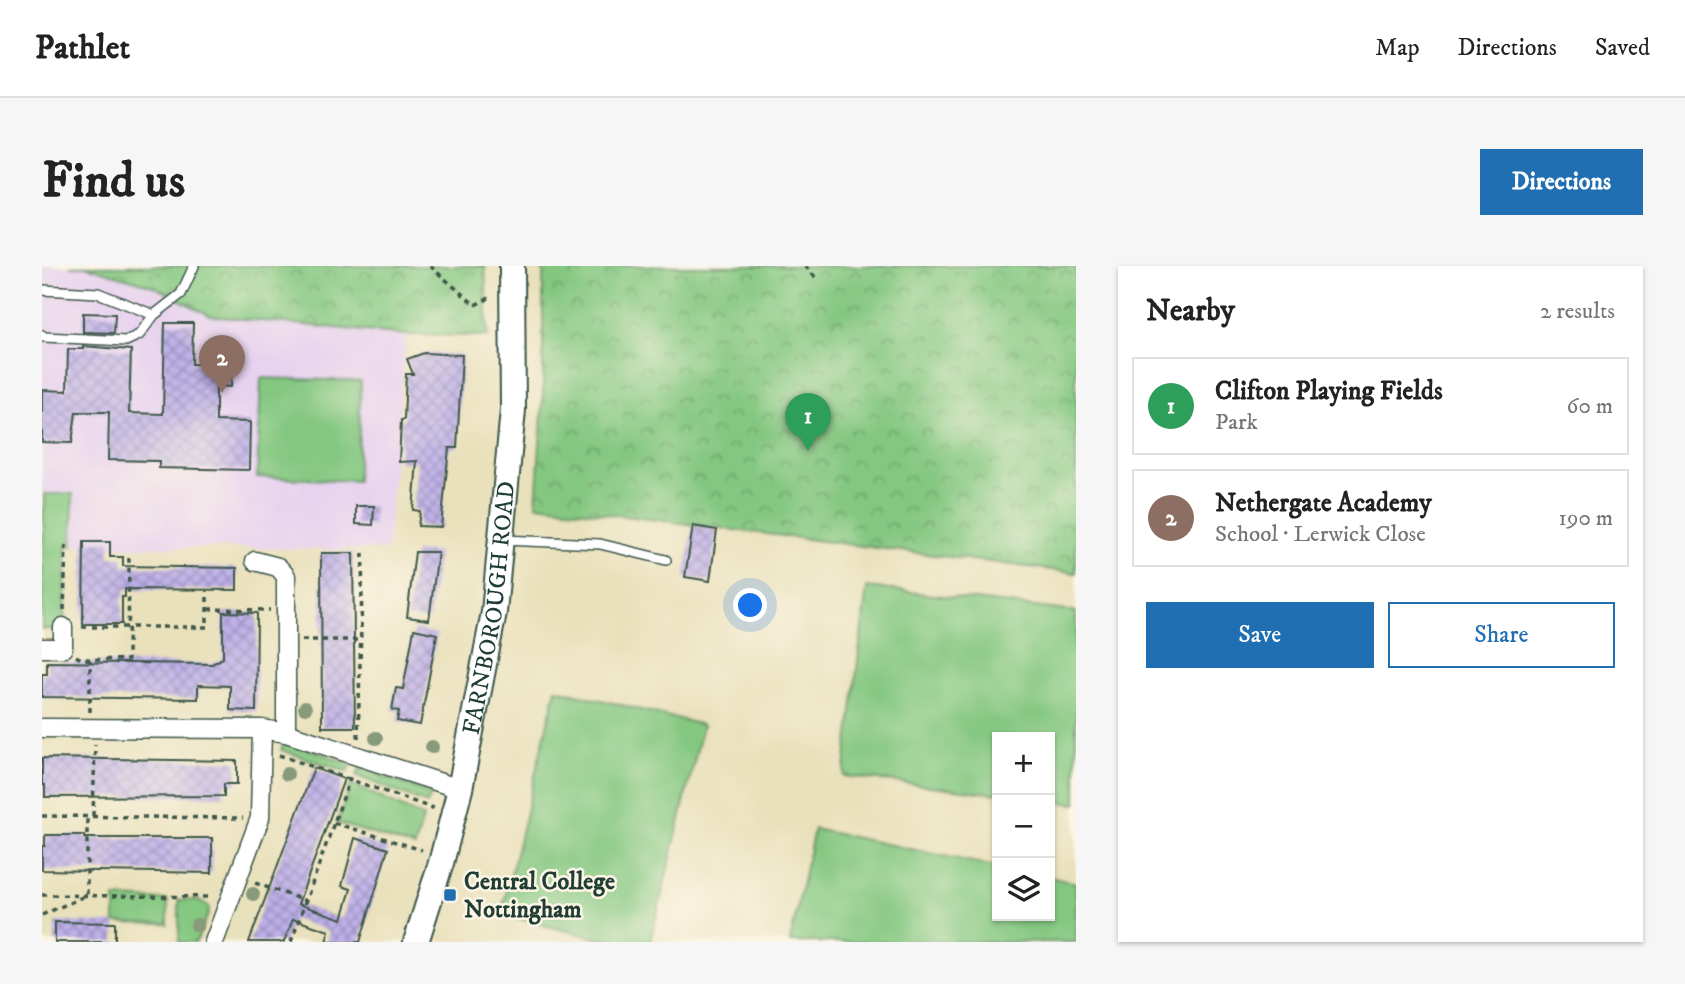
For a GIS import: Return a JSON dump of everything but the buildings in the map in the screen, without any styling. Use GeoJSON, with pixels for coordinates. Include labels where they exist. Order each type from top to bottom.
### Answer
{"type":"FeatureCollection","features":[{"type":"Feature","properties":{"kind":"street","name":"FARNBOROUGH ROAD"},"geometry":{"type":"LineString","coordinates":[[416,942],[441,863],[460,789],[494,612],[513,410],[512,266]]}},
{"type":"Feature","properties":{"kind":"street"},"geometry":{"type":"LineString","coordinates":[[255,561],[278,567],[286,576],[286,733]]}},
{"type":"Feature","properties":{"kind":"street"},"geometry":{"type":"LineString","coordinates":[[42,648],[63,648],[63,627]]}},
{"type":"Feature","properties":{"kind":"street"},"geometry":{"type":"LineString","coordinates":[[42,728],[261,729],[286,733],[460,789]]}},
{"type":"Feature","properties":{"kind":"street"},"geometry":{"type":"LineString","coordinates":[[214,942],[260,818],[261,729]]}},
{"type":"Feature","properties":{"kind":"lane"},"geometry":{"type":"LineString","coordinates":[[42,335],[126,341],[139,335],[154,316],[181,294],[194,266]]}},
{"type":"Feature","properties":{"kind":"lane"},"geometry":{"type":"LineString","coordinates":[[42,290],[98,293],[154,316]]}},
{"type":"Feature","properties":{"kind":"lane"},"geometry":{"type":"LineString","coordinates":[[501,540],[600,544],[666,560]]}},
{"type":"Feature","properties":{"kind":"path"},"geometry":{"type":"LineString","coordinates":[[429,266],[475,305],[491,297]]}},
{"type":"Feature","properties":{"kind":"path"},"geometry":{"type":"LineString","coordinates":[[805,266],[816,278]]}},
{"type":"Feature","properties":{"kind":"path"},"geometry":{"type":"LineString","coordinates":[[66,542],[63,627],[207,627],[207,592]]}},
{"type":"Feature","properties":{"kind":"path"},"geometry":{"type":"LineString","coordinates":[[291,942],[358,756],[363,552]]}},
{"type":"Feature","properties":{"kind":"path"},"geometry":{"type":"LineString","coordinates":[[63,648],[81,659],[128,660],[129,558]]}},
{"type":"Feature","properties":{"kind":"path"},"geometry":{"type":"LineString","coordinates":[[207,609],[286,611]]}},
{"type":"Feature","properties":{"kind":"path"},"geometry":{"type":"LineString","coordinates":[[286,640],[361,640]]}},
{"type":"Feature","properties":{"kind":"path"},"geometry":{"type":"LineString","coordinates":[[90,660],[93,816]]}},
{"type":"Feature","properties":{"kind":"path"},"geometry":{"type":"LineString","coordinates":[[261,748],[432,808]]}},
{"type":"Feature","properties":{"kind":"path"},"geometry":{"type":"LineString","coordinates":[[42,816],[260,818]]}},
{"type":"Feature","properties":{"kind":"path"},"geometry":{"type":"LineString","coordinates":[[87,895],[88,816]]}},
{"type":"Feature","properties":{"kind":"path"},"geometry":{"type":"LineString","coordinates":[[334,823],[422,850]]}},
{"type":"Feature","properties":{"kind":"path"},"geometry":{"type":"LineString","coordinates":[[239,877],[306,901]]}},
{"type":"Feature","properties":{"kind":"path"},"geometry":{"type":"LineString","coordinates":[[42,895],[231,897]]}},
{"type":"Feature","properties":{"kind":"path"},"geometry":{"type":"LineString","coordinates":[[42,915],[87,895]]}},
{"type":"Feature","properties":{"kind":"shaded area"},"geometry":{"type":"Polygon","coordinates":[[[42,266],[84,266],[153,286],[211,316],[406,335],[387,550],[72,546],[73,494],[42,493],[42,266]]]}},
{"type":"Feature","properties":{"kind":"green space"},"geometry":{"type":"Polygon","coordinates":[[[85,266],[485,266],[488,336],[406,335],[211,316],[153,286],[85,266]]]}},
{"type":"Feature","properties":{"kind":"green space"},"geometry":{"type":"Polygon","coordinates":[[[543,266],[1076,266],[1076,573],[536,505],[543,398],[543,266]]]}},
{"type":"Feature","properties":{"kind":"green space"},"geometry":{"type":"Polygon","coordinates":[[[261,378],[361,381],[357,481],[257,477],[261,378]]]}},
{"type":"Feature","properties":{"kind":"green space"},"geometry":{"type":"Polygon","coordinates":[[[44,494],[73,494],[72,546],[66,546],[64,629],[42,629],[44,494]]]}},
{"type":"Feature","properties":{"kind":"green space"},"geometry":{"type":"Polygon","coordinates":[[[867,587],[1076,612],[1076,804],[1055,802],[1055,732],[992,732],[992,793],[844,776],[867,587]]]}},
{"type":"Feature","properties":{"kind":"green space"},"geometry":{"type":"Polygon","coordinates":[[[556,689],[703,725],[650,942],[613,942],[501,915],[556,689]]]}},
{"type":"Feature","properties":{"kind":"green space"},"geometry":{"type":"Polygon","coordinates":[[[292,743],[351,764],[348,772],[281,750],[292,743]]]}},
{"type":"Feature","properties":{"kind":"green space"},"geometry":{"type":"Polygon","coordinates":[[[360,768],[424,791],[431,795],[427,804],[357,776],[360,768]]]}},
{"type":"Feature","properties":{"kind":"green space"},"geometry":{"type":"Polygon","coordinates":[[[351,784],[423,817],[415,847],[337,823],[351,784]]]}},
{"type":"Feature","properties":{"kind":"green space"},"geometry":{"type":"Polygon","coordinates":[[[814,829],[992,866],[992,921],[1055,921],[1055,878],[1076,883],[1076,942],[790,942],[814,829]]]}},
{"type":"Feature","properties":{"kind":"green space"},"geometry":{"type":"Polygon","coordinates":[[[115,898],[168,900],[168,924],[115,923],[115,898]]]}},
{"type":"Feature","properties":{"kind":"green space"},"geometry":{"type":"Polygon","coordinates":[[[179,900],[198,900],[208,906],[209,912],[196,942],[179,942],[179,900]]]}},
{"type":"Feature","properties":{"kind":"place","name":"Nethergate Academy"},"geometry":{"type":"Point","coordinates":[222,393]}},
{"type":"Feature","properties":{"kind":"place","name":"Clifton Playing Fields"},"geometry":{"type":"Point","coordinates":[808,451]}},
{"type":"Feature","properties":{"kind":"place","name":"Central College Nottingham"},"geometry":{"type":"Point","coordinates":[450,895]}}]}
